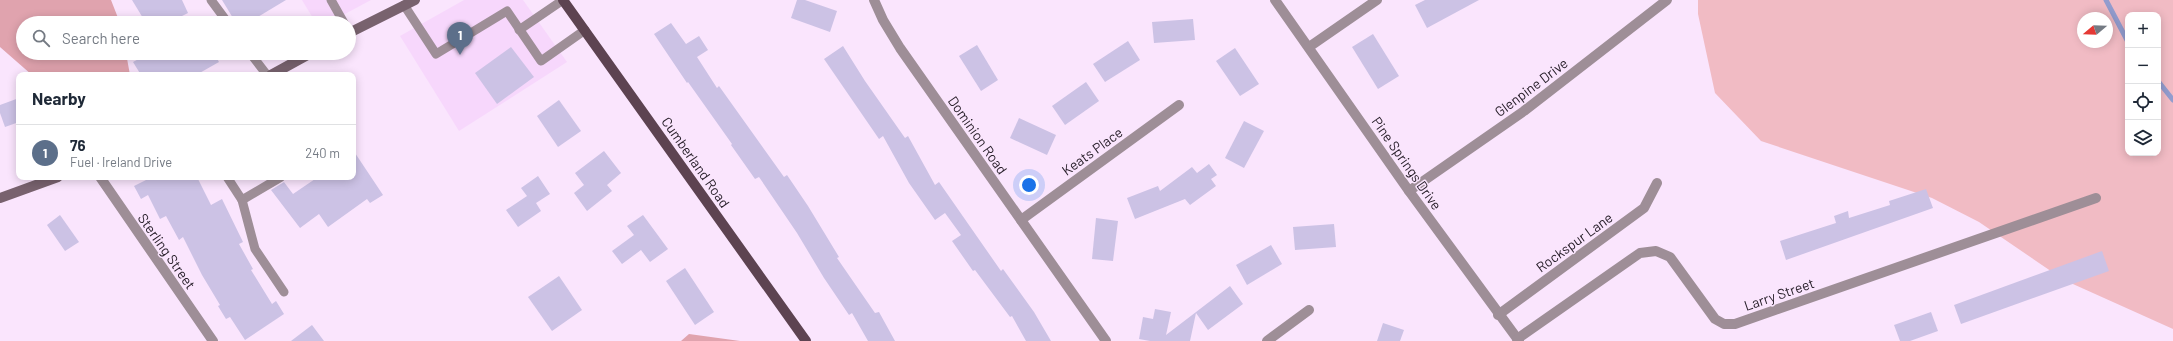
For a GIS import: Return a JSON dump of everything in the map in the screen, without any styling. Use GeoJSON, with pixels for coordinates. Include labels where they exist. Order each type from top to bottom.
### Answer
{"type":"FeatureCollection","features":[{"type":"Feature","properties":{"kind":"main road"},"geometry":{"type":"LineString","coordinates":[[356,29],[415,0]]}},
{"type":"Feature","properties":{"kind":"main road","name":"Cumberland Road"},"geometry":{"type":"LineString","coordinates":[[563,0],[806,341]]}},
{"type":"Feature","properties":{"kind":"main road"},"geometry":{"type":"LineString","coordinates":[[276,72],[298,60]]}},
{"type":"Feature","properties":{"kind":"main road"},"geometry":{"type":"LineString","coordinates":[[0,198],[50,180]]}},
{"type":"Feature","properties":{"kind":"street","name":"Dominion Road"},"geometry":{"type":"LineString","coordinates":[[874,0],[883,20],[900,48],[1106,341]]}},
{"type":"Feature","properties":{"kind":"street","name":"Pine Springs Drive"},"geometry":{"type":"LineString","coordinates":[[1275,0],[1409,191],[1498,315],[1518,340]]}},
{"type":"Feature","properties":{"kind":"street"},"geometry":{"type":"LineString","coordinates":[[1309,47],[1377,0]]}},
{"type":"Feature","properties":{"kind":"street","name":"Glenpine Drive"},"geometry":{"type":"LineString","coordinates":[[1409,191],[1524,111],[1667,0]]}},
{"type":"Feature","properties":{"kind":"street","name":"Keats Place"},"geometry":{"type":"LineString","coordinates":[[1021,220],[1179,105]]}},
{"type":"Feature","properties":{"kind":"street","name":"Sterling Street"},"geometry":{"type":"LineString","coordinates":[[102,180],[213,341]]}},
{"type":"Feature","properties":{"kind":"street","name":"Rockspur Lane"},"geometry":{"type":"LineString","coordinates":[[1498,315],[1644,208],[1657,183]]}},
{"type":"Feature","properties":{"kind":"street","name":"Larry Street"},"geometry":{"type":"LineString","coordinates":[[1518,340],[1640,253],[1656,251],[1670,257],[1715,319],[1724,324],[1735,324],[2096,198]]}},
{"type":"Feature","properties":{"kind":"street"},"geometry":{"type":"LineString","coordinates":[[1268,341],[1309,310]]}},
{"type":"Feature","properties":{"kind":"lane"},"geometry":{"type":"LineString","coordinates":[[210,0],[223,16]]}},
{"type":"Feature","properties":{"kind":"lane"},"geometry":{"type":"LineString","coordinates":[[331,0],[340,16]]}},
{"type":"Feature","properties":{"kind":"lane"},"geometry":{"type":"LineString","coordinates":[[520,30],[563,0]]}},
{"type":"Feature","properties":{"kind":"lane"},"geometry":{"type":"LineString","coordinates":[[404,5],[436,54],[507,12],[541,61],[585,30]]}},
{"type":"Feature","properties":{"kind":"lane"},"geometry":{"type":"LineString","coordinates":[[255,60],[265,72]]}},
{"type":"Feature","properties":{"kind":"lane"},"geometry":{"type":"LineString","coordinates":[[228,180],[242,200],[254,249],[284,292]]}},
{"type":"Feature","properties":{"kind":"lane"},"geometry":{"type":"LineString","coordinates":[[242,200],[276,180]]}},
{"type":"Feature","properties":{"kind":"shaded area"},"geometry":{"type":"Polygon","coordinates":[[[0,0],[111,0],[117,16],[16,16],[16,60],[127,60],[129,72],[29,72],[0,47],[0,0]]]}},
{"type":"Feature","properties":{"kind":"shaded area"},"geometry":{"type":"Polygon","coordinates":[[[302,0],[371,0],[341,16],[312,16],[302,0]]]}},
{"type":"Feature","properties":{"kind":"shaded area"},"geometry":{"type":"Polygon","coordinates":[[[464,0],[523,0],[567,62],[459,131],[400,36],[464,0]]]}},
{"type":"Feature","properties":{"kind":"shaded area"},"geometry":{"type":"Polygon","coordinates":[[[1698,0],[2173,0],[2173,329],[2064,280],[1979,222],[1932,198],[1761,141],[1715,93],[1698,14],[1698,0]]]}},
{"type":"Feature","properties":{"kind":"shaded area"},"geometry":{"type":"Polygon","coordinates":[[[689,334],[740,341],[681,341],[689,334]]]}},
{"type":"Feature","properties":{"kind":"building"},"geometry":{"type":"Polygon","coordinates":[[[132,0],[182,0],[188,13],[182,16],[142,16],[132,0]]]}},
{"type":"Feature","properties":{"kind":"building"},"geometry":{"type":"Polygon","coordinates":[[[222,0],[286,0],[260,16],[232,16],[222,0]]]}},
{"type":"Feature","properties":{"kind":"building"},"geometry":{"type":"Polygon","coordinates":[[[797,0],[805,0],[837,11],[830,32],[791,18],[797,0]]]}},
{"type":"Feature","properties":{"kind":"building"},"geometry":{"type":"Polygon","coordinates":[[[1425,0],[1479,0],[1427,28],[1415,5],[1425,0]]]}},
{"type":"Feature","properties":{"kind":"building"},"geometry":{"type":"Polygon","coordinates":[[[1193,19],[1195,40],[1154,43],[1152,22],[1193,19]]]}},
{"type":"Feature","properties":{"kind":"building"},"geometry":{"type":"Polygon","coordinates":[[[671,23],[686,44],[699,36],[708,50],[697,57],[717,88],[719,86],[784,177],[787,175],[839,257],[837,258],[875,313],[879,312],[895,341],[868,341],[852,313],[849,315],[824,278],[797,233],[759,177],[755,179],[654,34],[671,23]]]}},
{"type":"Feature","properties":{"kind":"building"},"geometry":{"type":"Polygon","coordinates":[[[1373,34],[1399,76],[1378,89],[1352,47],[1373,34]]]}},
{"type":"Feature","properties":{"kind":"building"},"geometry":{"type":"Polygon","coordinates":[[[1128,41],[1140,60],[1105,82],[1093,64],[1128,41]]]}},
{"type":"Feature","properties":{"kind":"building"},"geometry":{"type":"Polygon","coordinates":[[[977,45],[998,80],[981,91],[959,56],[977,45]]]}},
{"type":"Feature","properties":{"kind":"building"},"geometry":{"type":"Polygon","coordinates":[[[843,46],[865,81],[905,138],[908,136],[935,185],[939,182],[1001,271],[1003,269],[1034,312],[1051,341],[1026,341],[1012,316],[1010,317],[975,270],[973,271],[952,241],[961,235],[945,213],[935,220],[909,183],[883,136],[879,139],[824,59],[843,46]]]}},
{"type":"Feature","properties":{"kind":"building"},"geometry":{"type":"Polygon","coordinates":[[[511,47],[534,77],[497,104],[475,73],[511,47]]]}},
{"type":"Feature","properties":{"kind":"building"},"geometry":{"type":"Polygon","coordinates":[[[1235,48],[1259,84],[1240,96],[1216,61],[1235,48]]]}},
{"type":"Feature","properties":{"kind":"building"},"geometry":{"type":"Polygon","coordinates":[[[137,60],[218,60],[219,62],[201,72],[139,72],[133,62],[137,60]]]}},
{"type":"Feature","properties":{"kind":"building"},"geometry":{"type":"Polygon","coordinates":[[[1086,82],[1099,101],[1065,125],[1052,106],[1086,82]]]}},
{"type":"Feature","properties":{"kind":"building"},"geometry":{"type":"Polygon","coordinates":[[[16,99],[16,123],[5,127],[0,113],[0,105],[16,99]]]}},
{"type":"Feature","properties":{"kind":"building"},"geometry":{"type":"Polygon","coordinates":[[[559,100],[581,131],[558,147],[537,116],[559,100]]]}},
{"type":"Feature","properties":{"kind":"building"},"geometry":{"type":"Polygon","coordinates":[[[1019,118],[1056,135],[1047,155],[1010,138],[1019,118]]]}},
{"type":"Feature","properties":{"kind":"building"},"geometry":{"type":"Polygon","coordinates":[[[1244,121],[1264,131],[1244,168],[1225,158],[1244,121]]]}},
{"type":"Feature","properties":{"kind":"building"},"geometry":{"type":"Polygon","coordinates":[[[604,151],[621,173],[607,185],[612,191],[587,211],[574,193],[584,185],[575,173],[604,151]]]}},
{"type":"Feature","properties":{"kind":"building"},"geometry":{"type":"Polygon","coordinates":[[[356,154],[383,195],[370,203],[367,199],[328,227],[319,214],[300,228],[271,190],[284,182],[293,194],[314,180],[356,180],[356,154]]]}},
{"type":"Feature","properties":{"kind":"building"},"geometry":{"type":"Polygon","coordinates":[[[1209,164],[1217,175],[1211,179],[1216,186],[1190,205],[1185,199],[1135,219],[1127,198],[1158,186],[1160,191],[1192,167],[1197,173],[1209,164]]]}},
{"type":"Feature","properties":{"kind":"building"},"geometry":{"type":"Polygon","coordinates":[[[538,176],[550,194],[536,203],[541,211],[518,227],[506,210],[527,196],[521,188],[538,176]]]}},
{"type":"Feature","properties":{"kind":"building"},"geometry":{"type":"Polygon","coordinates":[[[146,180],[198,180],[211,205],[222,199],[243,242],[239,244],[253,269],[251,270],[272,304],[276,301],[284,314],[245,340],[230,317],[226,319],[218,306],[220,305],[202,275],[183,237],[179,240],[166,216],[160,219],[148,195],[141,199],[134,186],[146,180]]]}},
{"type":"Feature","properties":{"kind":"building"},"geometry":{"type":"Polygon","coordinates":[[[1926,189],[1933,208],[1786,260],[1780,241],[1836,223],[1834,216],[1848,211],[1849,218],[1890,205],[1889,201],[1926,189]]]}},
{"type":"Feature","properties":{"kind":"building"},"geometry":{"type":"Polygon","coordinates":[[[60,215],[79,242],[65,251],[47,225],[60,215]]]}},
{"type":"Feature","properties":{"kind":"building"},"geometry":{"type":"Polygon","coordinates":[[[643,215],[668,249],[650,262],[641,250],[622,264],[612,251],[634,235],[627,226],[643,215]]]}},
{"type":"Feature","properties":{"kind":"building"},"geometry":{"type":"Polygon","coordinates":[[[1096,218],[1118,221],[1113,261],[1092,259],[1096,218]]]}},
{"type":"Feature","properties":{"kind":"building"},"geometry":{"type":"Polygon","coordinates":[[[1334,224],[1336,247],[1295,250],[1293,227],[1334,224]]]}},
{"type":"Feature","properties":{"kind":"building"},"geometry":{"type":"Polygon","coordinates":[[[1271,245],[1282,264],[1247,285],[1236,265],[1271,245]]]}},
{"type":"Feature","properties":{"kind":"building"},"geometry":{"type":"Polygon","coordinates":[[[2102,251],[2109,271],[1961,324],[1954,305],[2102,251]]]}},
{"type":"Feature","properties":{"kind":"building"},"geometry":{"type":"Polygon","coordinates":[[[685,268],[714,312],[695,325],[666,281],[685,268]]]}},
{"type":"Feature","properties":{"kind":"building"},"geometry":{"type":"Polygon","coordinates":[[[559,276],[582,310],[552,331],[528,297],[559,276]]]}},
{"type":"Feature","properties":{"kind":"building"},"geometry":{"type":"Polygon","coordinates":[[[1230,286],[1243,304],[1208,330],[1196,313],[1190,341],[1150,341],[1139,339],[1143,317],[1153,319],[1155,309],[1171,312],[1166,335],[1230,286]]]}},
{"type":"Feature","properties":{"kind":"building"},"geometry":{"type":"Polygon","coordinates":[[[1931,312],[1938,331],[1910,341],[1900,341],[1894,325],[1931,312]]]}},
{"type":"Feature","properties":{"kind":"building"},"geometry":{"type":"Polygon","coordinates":[[[1383,323],[1404,330],[1400,341],[1377,341],[1383,323]]]}},
{"type":"Feature","properties":{"kind":"building"},"geometry":{"type":"Polygon","coordinates":[[[312,325],[324,341],[291,341],[312,325]]]}},
{"type":"Feature","properties":{"kind":"waterway"},"geometry":{"type":"LineString","coordinates":[[2106,0],[2125,36]]}},
{"type":"Feature","properties":{"kind":"waterway"},"geometry":{"type":"LineString","coordinates":[[2160,84],[2173,100]]}},
{"type":"Feature","properties":{"kind":"place","name":"76"},"geometry":{"type":"Point","coordinates":[460,55]}}]}
